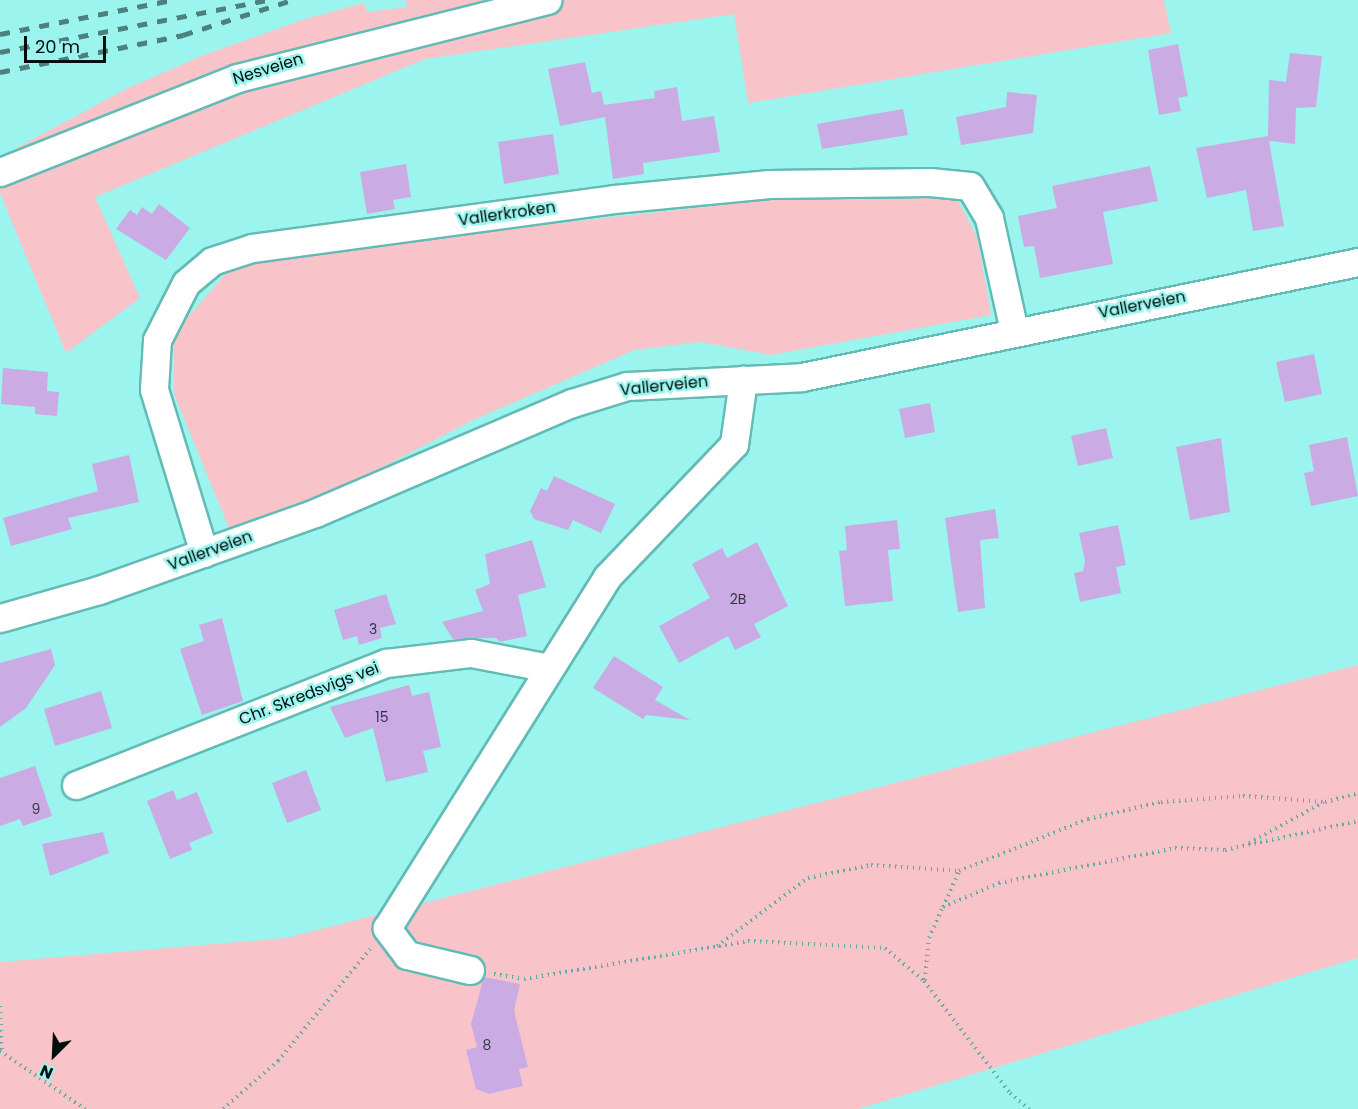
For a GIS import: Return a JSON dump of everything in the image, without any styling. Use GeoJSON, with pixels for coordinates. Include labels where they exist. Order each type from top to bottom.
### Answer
{"type":"FeatureCollection","features":[{"type":"Feature","properties":{"kind":"street","name":"Nesveien"},"geometry":{"type":"LineString","coordinates":[[0,172],[237,78],[546,0]]}},
{"type":"Feature","properties":{"kind":"street","name":"Vallerkroken"},"geometry":{"type":"LineString","coordinates":[[204,553],[154,389],[157,340],[186,283],[212,261],[252,248],[614,199],[802,182],[930,182],[970,186],[989,218],[1014,331]]}},
{"type":"Feature","properties":{"kind":"street","name":"Vallerveien"},"geometry":{"type":"LineString","coordinates":[[0,618],[204,553],[390,483],[572,403],[627,387],[802,377],[1014,331],[1358,262]]}},
{"type":"Feature","properties":{"kind":"street"},"geometry":{"type":"LineString","coordinates":[[470,970],[407,955],[387,928],[607,578],[734,444],[743,380]]}},
{"type":"Feature","properties":{"kind":"street","name":"Chr. Skredsvigs vei"},"geometry":{"type":"LineString","coordinates":[[76,785],[386,663],[471,653],[550,668]]}},
{"type":"Feature","properties":{"kind":"path"},"geometry":{"type":"LineString","coordinates":[[1245,845],[1325,802],[1358,793]]}},
{"type":"Feature","properties":{"kind":"path"},"geometry":{"type":"LineString","coordinates":[[715,947],[808,878],[871,865],[959,872],[1088,819],[1161,802],[1243,796],[1325,802]]}},
{"type":"Feature","properties":{"kind":"path"},"geometry":{"type":"LineString","coordinates":[[943,907],[999,883],[1175,849],[1245,845],[1358,821]]}},
{"type":"Feature","properties":{"kind":"path"},"geometry":{"type":"LineString","coordinates":[[924,981],[929,938],[959,872]]}},
{"type":"Feature","properties":{"kind":"path"},"geometry":{"type":"LineString","coordinates":[[223,1109],[278,1061],[387,928]]}},
{"type":"Feature","properties":{"kind":"path"},"geometry":{"type":"LineString","coordinates":[[470,970],[524,979],[747,941],[885,948],[924,981],[1010,1093],[1029,1109]]}},
{"type":"Feature","properties":{"kind":"path"},"geometry":{"type":"LineString","coordinates":[[0,1006],[1,1052],[85,1109]]}},
{"type":"Feature","properties":{"kind":"shaded area"},"geometry":{"type":"Polygon","coordinates":[[[406,0],[1164,0],[1171,33],[748,103],[734,14],[425,59],[95,197],[140,298],[66,353],[0,193],[0,157],[128,88],[204,55],[302,20],[364,3],[367,12],[407,7],[406,0]]]}},
{"type":"Feature","properties":{"kind":"shaded area"},"geometry":{"type":"Polygon","coordinates":[[[881,187],[957,199],[977,237],[991,315],[770,355],[701,342],[634,350],[471,421],[315,502],[231,533],[174,394],[174,333],[229,270],[314,251],[881,187]]]}},
{"type":"Feature","properties":{"kind":"shaded area"},"geometry":{"type":"Polygon","coordinates":[[[1358,665],[1358,958],[858,1109],[0,1109],[0,962],[286,938],[1358,665]]]}},
{"type":"Feature","properties":{"kind":"building"},"geometry":{"type":"Polygon","coordinates":[[[1178,44],[1188,96],[1178,98],[1181,111],[1159,115],[1148,50],[1178,44]]]}},
{"type":"Feature","properties":{"kind":"building"},"geometry":{"type":"Polygon","coordinates":[[[1290,53],[1322,56],[1316,107],[1296,108],[1295,144],[1269,141],[1284,226],[1253,231],[1246,190],[1207,198],[1196,148],[1268,136],[1269,80],[1286,82],[1290,53]]]}},
{"type":"Feature","properties":{"kind":"building"},"geometry":{"type":"Polygon","coordinates":[[[585,62],[592,93],[601,91],[604,105],[655,98],[654,91],[677,87],[682,121],[714,116],[720,152],[643,163],[644,174],[613,179],[605,117],[560,126],[548,69],[585,62]]]}},
{"type":"Feature","properties":{"kind":"building"},"geometry":{"type":"Polygon","coordinates":[[[1007,92],[1037,95],[1033,133],[961,145],[956,117],[1006,107],[1007,92]]]}},
{"type":"Feature","properties":{"kind":"building"},"geometry":{"type":"Polygon","coordinates":[[[903,109],[908,135],[822,149],[817,124],[903,109]]]}},
{"type":"Feature","properties":{"kind":"building"},"geometry":{"type":"Polygon","coordinates":[[[553,134],[559,174],[504,184],[498,142],[553,134]]]}},
{"type":"Feature","properties":{"kind":"building"},"geometry":{"type":"Polygon","coordinates":[[[406,164],[411,197],[393,200],[395,209],[367,214],[360,172],[406,164]]]}},
{"type":"Feature","properties":{"kind":"building"},"geometry":{"type":"Polygon","coordinates":[[[1150,166],[1158,201],[1103,212],[1113,264],[1040,278],[1034,246],[1024,247],[1018,216],[1057,208],[1052,186],[1150,166]]]}},
{"type":"Feature","properties":{"kind":"building"},"geometry":{"type":"Polygon","coordinates":[[[159,204],[190,228],[166,260],[116,229],[130,210],[137,215],[142,207],[152,214],[159,204]]]}},
{"type":"Feature","properties":{"kind":"building"},"geometry":{"type":"Polygon","coordinates":[[[1314,354],[1322,394],[1285,402],[1276,362],[1314,354]]]}},
{"type":"Feature","properties":{"kind":"building"},"geometry":{"type":"Polygon","coordinates":[[[3,368],[48,372],[47,391],[59,392],[57,416],[35,414],[35,407],[1,404],[3,368]]]}},
{"type":"Feature","properties":{"kind":"building"},"geometry":{"type":"Polygon","coordinates":[[[930,403],[935,432],[905,438],[899,409],[930,403]]]}},
{"type":"Feature","properties":{"kind":"building"},"geometry":{"type":"Polygon","coordinates":[[[1106,428],[1113,458],[1078,466],[1071,436],[1106,428]]]}},
{"type":"Feature","properties":{"kind":"building"},"geometry":{"type":"Polygon","coordinates":[[[1347,437],[1358,496],[1311,506],[1304,473],[1314,471],[1309,445],[1347,437]]]}},
{"type":"Feature","properties":{"kind":"building"},"geometry":{"type":"Polygon","coordinates":[[[1221,438],[1230,512],[1190,520],[1176,447],[1221,438]]]}},
{"type":"Feature","properties":{"kind":"building"},"geometry":{"type":"Polygon","coordinates":[[[129,455],[139,502],[68,518],[72,529],[11,546],[3,518],[98,491],[92,464],[129,455]]]}},
{"type":"Feature","properties":{"kind":"building"},"geometry":{"type":"Polygon","coordinates":[[[554,476],[615,504],[601,533],[573,520],[568,530],[534,519],[530,511],[541,488],[547,491],[554,476]]]}},
{"type":"Feature","properties":{"kind":"building"},"geometry":{"type":"Polygon","coordinates":[[[995,509],[999,538],[980,540],[985,608],[958,612],[945,518],[995,509]]]}},
{"type":"Feature","properties":{"kind":"building"},"geometry":{"type":"Polygon","coordinates":[[[897,520],[900,549],[888,550],[893,601],[845,606],[839,551],[847,550],[845,526],[897,520]]]}},
{"type":"Feature","properties":{"kind":"building"},"geometry":{"type":"Polygon","coordinates":[[[1118,525],[1126,565],[1116,567],[1121,593],[1080,602],[1074,573],[1083,571],[1085,561],[1079,533],[1118,525]]]}},
{"type":"Feature","properties":{"kind":"building"},"geometry":{"type":"Polygon","coordinates":[[[532,540],[546,587],[518,595],[527,636],[500,642],[496,638],[453,639],[442,622],[483,611],[475,590],[490,584],[485,554],[532,540]]]}},
{"type":"Feature","properties":{"kind":"building"},"geometry":{"type":"Polygon","coordinates":[[[757,542],[788,606],[754,624],[761,637],[735,650],[728,636],[679,663],[659,626],[710,598],[692,564],[722,548],[727,558],[757,542]]]}},
{"type":"Feature","properties":{"kind":"building"},"geometry":{"type":"Polygon","coordinates":[[[386,594],[396,624],[380,628],[382,638],[359,645],[357,636],[343,640],[334,610],[386,594]]]}},
{"type":"Feature","properties":{"kind":"building"},"geometry":{"type":"Polygon","coordinates":[[[222,618],[243,701],[202,715],[180,649],[204,641],[199,625],[222,618]]]}},
{"type":"Feature","properties":{"kind":"building"},"geometry":{"type":"Polygon","coordinates":[[[51,649],[55,665],[26,708],[0,727],[0,663],[51,649]]]}},
{"type":"Feature","properties":{"kind":"building"},"geometry":{"type":"Polygon","coordinates":[[[614,656],[663,687],[655,700],[690,720],[646,715],[643,719],[593,688],[614,656]]]}},
{"type":"Feature","properties":{"kind":"building"},"geometry":{"type":"Polygon","coordinates":[[[409,685],[412,696],[429,692],[441,747],[423,751],[428,772],[386,782],[373,728],[345,738],[330,707],[409,685]]]}},
{"type":"Feature","properties":{"kind":"building"},"geometry":{"type":"Polygon","coordinates":[[[101,691],[112,728],[55,746],[44,709],[101,691]]]}},
{"type":"Feature","properties":{"kind":"building"},"geometry":{"type":"Polygon","coordinates":[[[35,766],[52,816],[23,826],[20,819],[0,826],[0,778],[35,766]]]}},
{"type":"Feature","properties":{"kind":"building"},"geometry":{"type":"Polygon","coordinates":[[[306,770],[321,810],[287,823],[272,783],[306,770]]]}},
{"type":"Feature","properties":{"kind":"building"},"geometry":{"type":"Polygon","coordinates":[[[173,790],[177,800],[197,792],[213,833],[189,843],[192,850],[170,859],[147,801],[173,790]]]}},
{"type":"Feature","properties":{"kind":"building"},"geometry":{"type":"Polygon","coordinates":[[[103,832],[109,853],[50,876],[42,844],[103,832]]]}},
{"type":"Feature","properties":{"kind":"building"},"geometry":{"type":"Polygon","coordinates":[[[484,977],[520,984],[514,1011],[528,1067],[519,1069],[523,1086],[489,1094],[476,1089],[466,1050],[477,1047],[471,1024],[484,977]]]}},
{"type":"Feature","properties":{"kind":"railway"},"geometry":{"type":"LineString","coordinates":[[0,34],[172,0]]}},
{"type":"Feature","properties":{"kind":"railway"},"geometry":{"type":"LineString","coordinates":[[0,52],[268,0]]}},
{"type":"Feature","properties":{"kind":"railway"},"geometry":{"type":"LineString","coordinates":[[0,72],[183,35],[292,0]]}}]}
